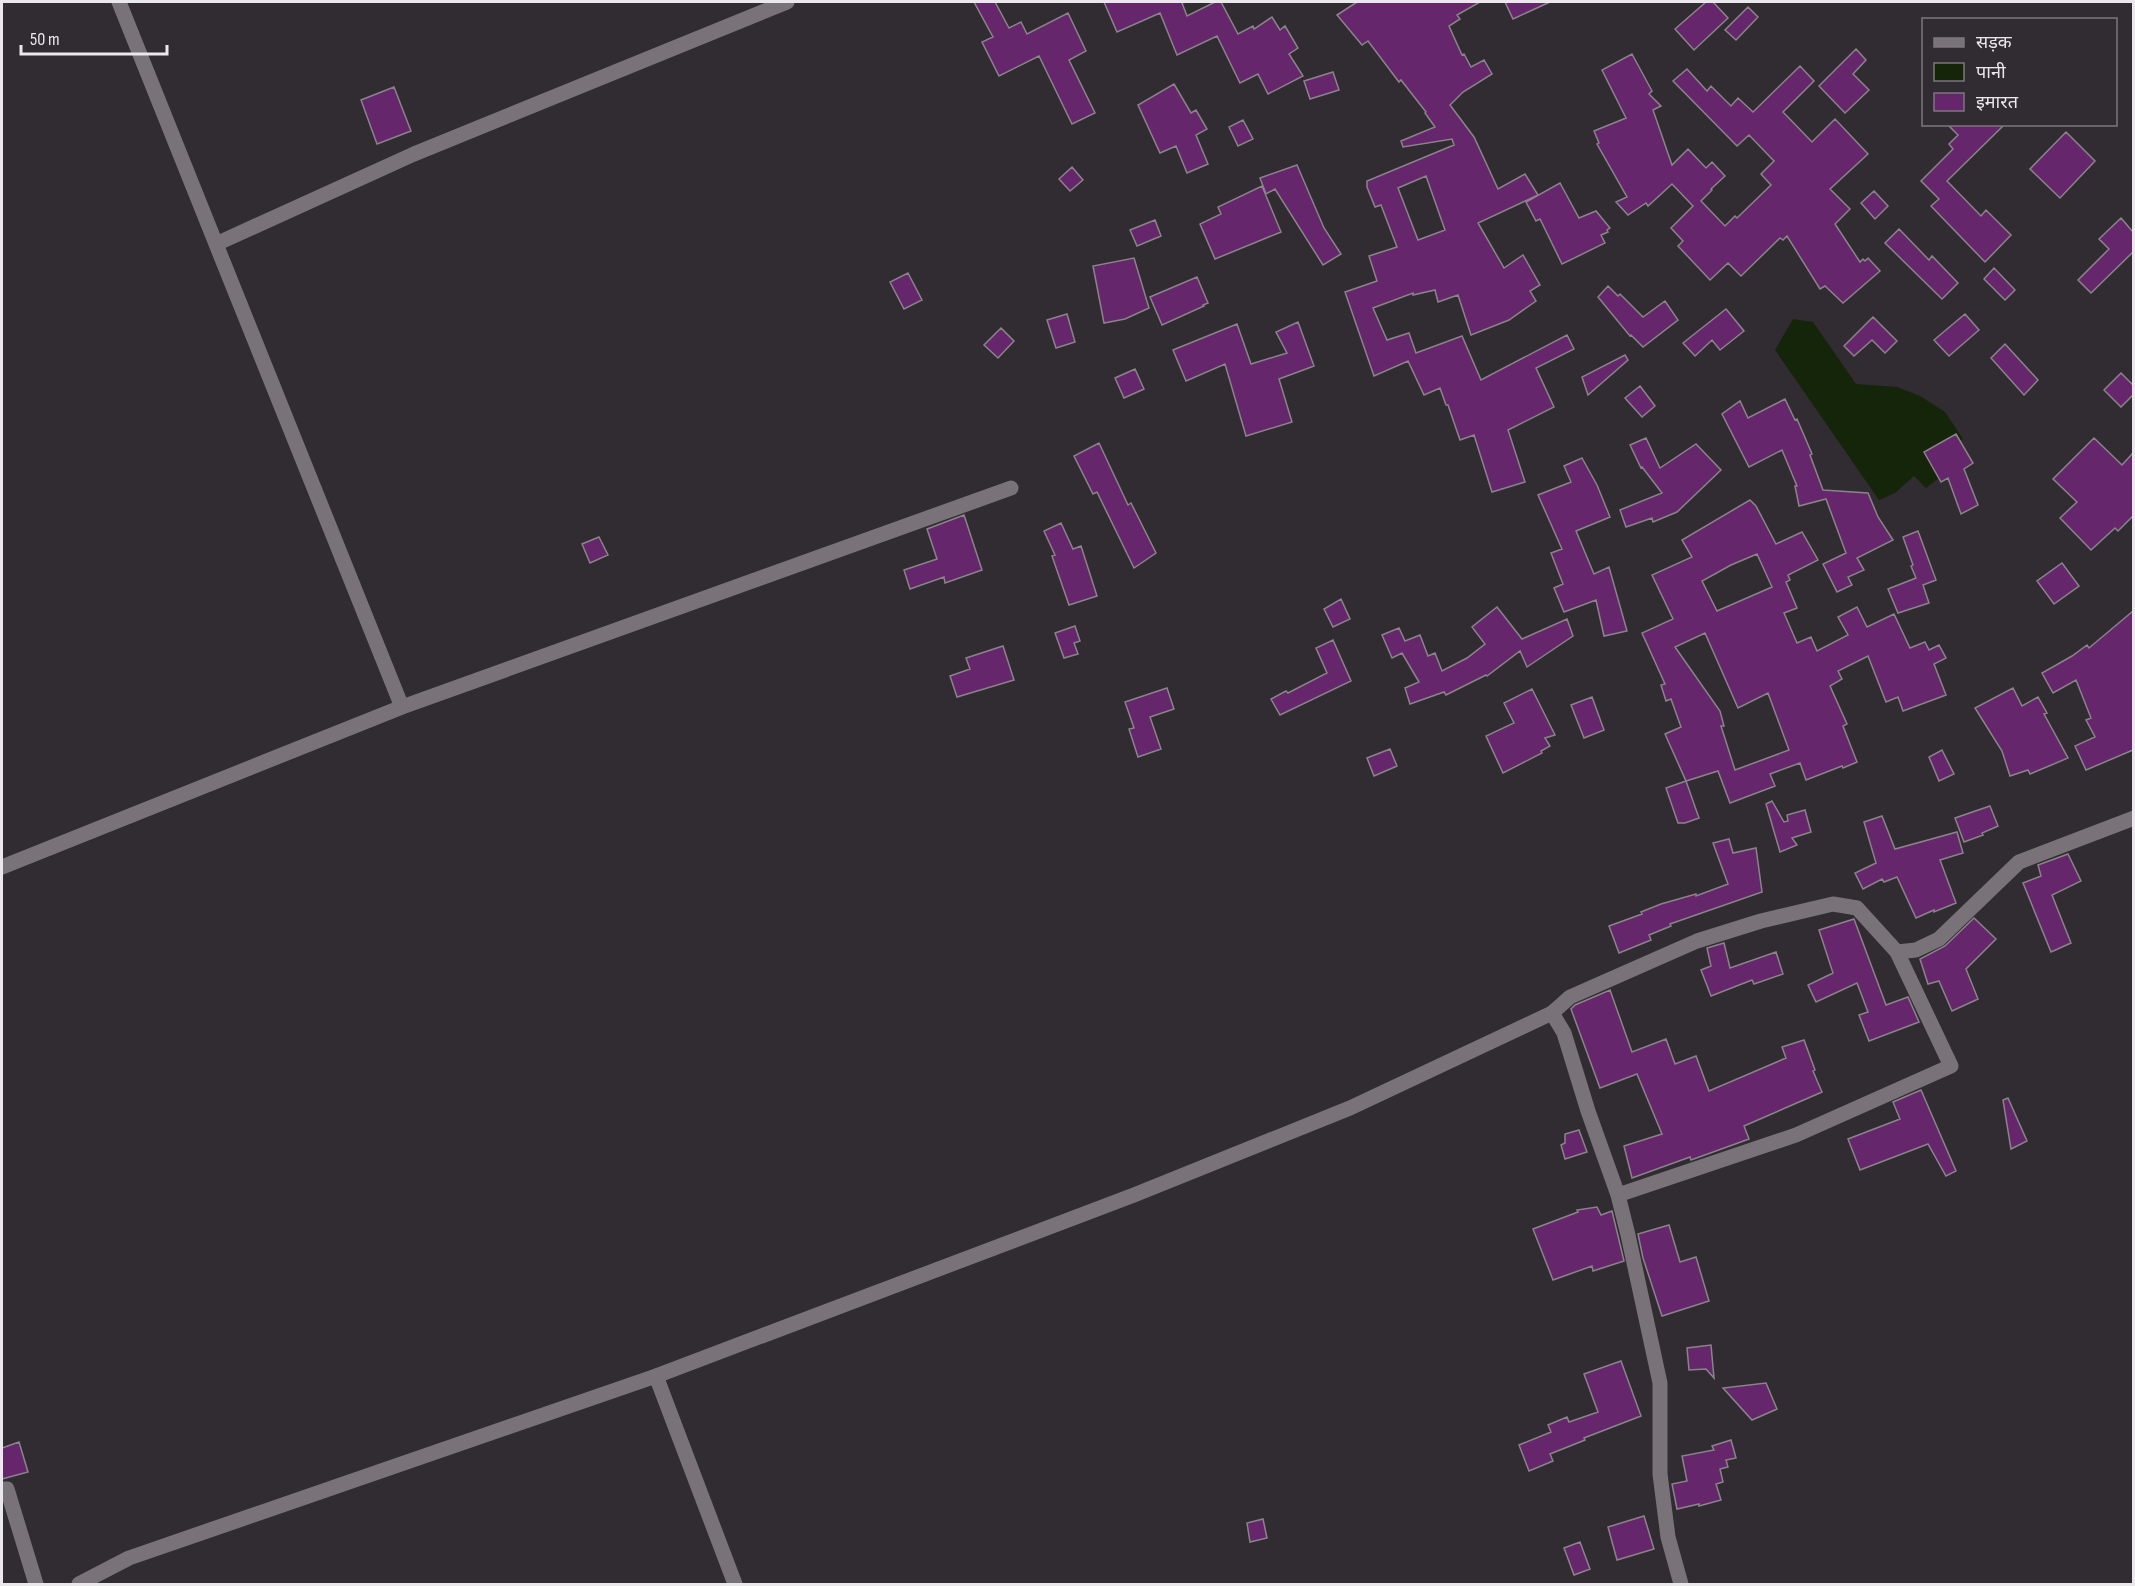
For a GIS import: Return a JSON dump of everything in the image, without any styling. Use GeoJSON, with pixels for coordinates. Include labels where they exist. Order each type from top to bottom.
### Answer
{"type":"FeatureCollection","features":[{"type":"Feature","properties":{"kind":"street"},"geometry":{"type":"LineString","coordinates":[[119,2],[402,707]]}},
{"type":"Feature","properties":{"kind":"street"},"geometry":{"type":"LineString","coordinates":[[216,243],[414,154],[787,2]]}},
{"type":"Feature","properties":{"kind":"street"},"geometry":{"type":"LineString","coordinates":[[2,867],[402,707],[1011,488]]}},
{"type":"Feature","properties":{"kind":"street"},"geometry":{"type":"LineString","coordinates":[[1897,952],[1916,950],[1939,939],[2019,862],[2133,818]]}},
{"type":"Feature","properties":{"kind":"street"},"geometry":{"type":"LineString","coordinates":[[79,1584],[129,1558],[656,1376],[1134,1195],[1350,1108],[1552,1013],[1569,997],[1697,941],[1761,921],[1833,904],[1857,908],[1897,952],[1951,1066],[1796,1135],[1618,1196]]}},
{"type":"Feature","properties":{"kind":"street"},"geometry":{"type":"LineString","coordinates":[[1552,1013],[1564,1033],[1618,1196],[1660,1383],[1660,1474],[1668,1537],[1681,1584]]}},
{"type":"Feature","properties":{"kind":"street"},"geometry":{"type":"LineString","coordinates":[[656,1376],[735,1584]]}},
{"type":"Feature","properties":{"kind":"street"},"geometry":{"type":"LineString","coordinates":[[2,1490],[7,1489],[36,1584]]}},
{"type":"Feature","properties":{"kind":"water"},"geometry":{"type":"Polygon","coordinates":[[[1793,319],[1813,322],[1856,384],[1897,387],[1920,396],[1945,412],[1963,439],[1930,455],[1939,478],[1926,488],[1914,476],[1895,493],[1879,500],[1775,350],[1793,319]]]}},
{"type":"Feature","properties":{"kind":"building"},"geometry":{"type":"Polygon","coordinates":[[[974,2],[995,2],[1009,28],[1021,22],[1027,34],[1068,13],[1086,51],[1069,60],[1095,113],[1072,124],[1039,56],[999,76],[982,42],[993,37],[974,2]]]}},
{"type":"Feature","properties":{"kind":"building"},"geometry":{"type":"Polygon","coordinates":[[[1104,2],[1186,2],[1182,3],[1187,16],[1215,2],[1221,2],[1238,34],[1253,26],[1254,29],[1272,17],[1280,30],[1285,26],[1298,48],[1289,54],[1303,76],[1268,94],[1258,74],[1240,83],[1217,36],[1177,55],[1160,13],[1117,32],[1104,2]]]}},
{"type":"Feature","properties":{"kind":"building"},"geometry":{"type":"Polygon","coordinates":[[[1357,2],[1480,2],[1457,15],[1460,19],[1449,26],[1462,55],[1464,54],[1471,67],[1484,60],[1492,74],[1463,92],[1450,105],[1474,137],[1498,189],[1525,174],[1538,195],[1478,223],[1504,268],[1523,255],[1540,285],[1530,291],[1536,301],[1509,320],[1471,335],[1458,295],[1438,302],[1435,290],[1413,295],[1413,293],[1373,308],[1387,340],[1409,333],[1416,353],[1462,336],[1481,380],[1567,335],[1574,349],[1536,368],[1554,407],[1508,430],[1525,482],[1492,492],[1474,435],[1460,440],[1440,388],[1424,395],[1408,361],[1374,376],[1345,292],[1377,281],[1369,256],[1397,247],[1381,205],[1375,207],[1367,181],[1454,145],[1452,139],[1403,147],[1401,141],[1435,127],[1426,112],[1401,80],[1399,82],[1368,41],[1362,45],[1337,15],[1357,2]],[[1426,176],[1398,188],[1418,240],[1445,230],[1426,176]]]}},
{"type":"Feature","properties":{"kind":"building"},"geometry":{"type":"Polygon","coordinates":[[[1505,2],[1550,2],[1513,19],[1505,2]]]}},
{"type":"Feature","properties":{"kind":"building"},"geometry":{"type":"Polygon","coordinates":[[[1706,2],[1713,2],[1728,18],[1694,50],[1675,29],[1706,2]]]}},
{"type":"Feature","properties":{"kind":"building"},"geometry":{"type":"Polygon","coordinates":[[[1748,7],[1758,17],[1736,40],[1725,30],[1748,7]]]}},
{"type":"Feature","properties":{"kind":"building"},"geometry":{"type":"Polygon","coordinates":[[[1856,49],[1866,60],[1853,74],[1869,90],[1845,113],[1819,86],[1856,49]]]}},
{"type":"Feature","properties":{"kind":"building"},"geometry":{"type":"Polygon","coordinates":[[[1632,54],[1652,91],[1649,94],[1661,106],[1653,110],[1672,165],[1688,149],[1706,168],[1712,162],[1725,176],[1701,201],[1725,226],[1735,216],[1737,218],[1771,185],[1761,174],[1774,161],[1749,135],[1737,146],[1673,81],[1687,69],[1707,91],[1711,86],[1731,106],[1738,98],[1753,112],[1800,66],[1814,81],[1783,112],[1812,142],[1835,119],[1868,154],[1830,189],[1850,209],[1835,224],[1860,262],[1868,258],[1880,271],[1843,303],[1825,286],[1820,289],[1787,236],[1783,240],[1780,238],[1741,276],[1728,263],[1710,280],[1678,246],[1683,241],[1671,228],[1693,206],[1672,184],[1648,206],[1646,203],[1628,215],[1616,202],[1627,197],[1597,144],[1599,143],[1594,131],[1626,118],[1602,70],[1632,54]]]}},
{"type":"Feature","properties":{"kind":"building"},"geometry":{"type":"Polygon","coordinates":[[[1333,72],[1339,90],[1310,99],[1304,81],[1333,72]]]}},
{"type":"Feature","properties":{"kind":"building"},"geometry":{"type":"Polygon","coordinates":[[[1174,84],[1191,113],[1196,110],[1207,129],[1196,135],[1208,164],[1187,173],[1176,146],[1160,153],[1138,105],[1174,84]]]}},
{"type":"Feature","properties":{"kind":"building"},"geometry":{"type":"Polygon","coordinates":[[[394,87],[411,131],[377,144],[361,100],[394,87]]]}},
{"type":"Feature","properties":{"kind":"building"},"geometry":{"type":"Polygon","coordinates":[[[1243,120],[1253,139],[1238,146],[1229,127],[1243,120]]]}},
{"type":"Feature","properties":{"kind":"building"},"geometry":{"type":"Polygon","coordinates":[[[1949,126],[2003,126],[1947,181],[1981,216],[1986,210],[2011,235],[1985,262],[1931,206],[1939,199],[1921,181],[1953,149],[1949,144],[1958,135],[1949,126]]]}},
{"type":"Feature","properties":{"kind":"building"},"geometry":{"type":"Polygon","coordinates":[[[2066,132],[2095,161],[2060,198],[2030,169],[2066,132]]]}},
{"type":"Feature","properties":{"kind":"building"},"geometry":{"type":"Polygon","coordinates":[[[1297,165],[1324,228],[1341,254],[1323,265],[1275,189],[1266,194],[1260,178],[1297,165]]]}},
{"type":"Feature","properties":{"kind":"building"},"geometry":{"type":"Polygon","coordinates":[[[1072,167],[1083,180],[1070,191],[1059,179],[1072,167]]]}},
{"type":"Feature","properties":{"kind":"building"},"geometry":{"type":"Polygon","coordinates":[[[1560,183],[1579,218],[1596,211],[1610,228],[1608,232],[1601,235],[1605,243],[1562,264],[1540,219],[1536,221],[1526,202],[1560,183]]]}},
{"type":"Feature","properties":{"kind":"building"},"geometry":{"type":"Polygon","coordinates":[[[1262,186],[1281,232],[1215,259],[1200,224],[1221,214],[1218,207],[1262,186]]]}},
{"type":"Feature","properties":{"kind":"building"},"geometry":{"type":"Polygon","coordinates":[[[1874,191],[1888,206],[1875,219],[1861,203],[1874,191]]]}},
{"type":"Feature","properties":{"kind":"building"},"geometry":{"type":"Polygon","coordinates":[[[2121,218],[2133,232],[2133,252],[2091,293],[2078,280],[2109,249],[2099,239],[2121,218]]]}},
{"type":"Feature","properties":{"kind":"building"},"geometry":{"type":"Polygon","coordinates":[[[1155,220],[1161,236],[1137,246],[1130,230],[1155,220]]]}},
{"type":"Feature","properties":{"kind":"building"},"geometry":{"type":"Polygon","coordinates":[[[1899,229],[1929,260],[1932,256],[1958,283],[1942,299],[1885,243],[1899,229]]]}},
{"type":"Feature","properties":{"kind":"building"},"geometry":{"type":"Polygon","coordinates":[[[1134,258],[1149,308],[1125,319],[1104,323],[1093,266],[1134,258]]]}},
{"type":"Feature","properties":{"kind":"building"},"geometry":{"type":"Polygon","coordinates":[[[1994,268],[2015,290],[2005,300],[1984,279],[1994,268]]]}},
{"type":"Feature","properties":{"kind":"building"},"geometry":{"type":"Polygon","coordinates":[[[908,273],[922,300],[904,309],[890,282],[908,273]]]}},
{"type":"Feature","properties":{"kind":"building"},"geometry":{"type":"Polygon","coordinates":[[[1197,277],[1208,303],[1162,325],[1150,297],[1197,277]]]}},
{"type":"Feature","properties":{"kind":"building"},"geometry":{"type":"Polygon","coordinates":[[[1608,286],[1618,296],[1620,294],[1643,317],[1665,301],[1678,320],[1643,347],[1630,336],[1598,297],[1608,286]]]}},
{"type":"Feature","properties":{"kind":"building"},"geometry":{"type":"Polygon","coordinates":[[[1726,309],[1744,331],[1720,350],[1712,340],[1695,356],[1683,343],[1726,309]]]}},
{"type":"Feature","properties":{"kind":"building"},"geometry":{"type":"Polygon","coordinates":[[[1067,314],[1075,342],[1056,348],[1047,320],[1067,314]]]}},
{"type":"Feature","properties":{"kind":"building"},"geometry":{"type":"Polygon","coordinates":[[[1965,314],[1979,330],[1949,356],[1934,340],[1965,314]]]}},
{"type":"Feature","properties":{"kind":"building"},"geometry":{"type":"Polygon","coordinates":[[[1873,317],[1897,341],[1885,353],[1872,340],[1854,356],[1844,346],[1873,317]]]}},
{"type":"Feature","properties":{"kind":"building"},"geometry":{"type":"Polygon","coordinates":[[[1298,322],[1314,366],[1279,379],[1292,422],[1246,436],[1225,364],[1186,381],[1173,350],[1237,324],[1251,364],[1287,353],[1276,332],[1298,322]]]}},
{"type":"Feature","properties":{"kind":"building"},"geometry":{"type":"Polygon","coordinates":[[[1001,328],[1014,341],[998,358],[984,345],[1001,328]]]}},
{"type":"Feature","properties":{"kind":"building"},"geometry":{"type":"Polygon","coordinates":[[[2005,344],[2038,380],[2024,395],[1991,358],[2005,344]]]}},
{"type":"Feature","properties":{"kind":"building"},"geometry":{"type":"Polygon","coordinates":[[[1625,355],[1628,360],[1588,395],[1582,377],[1625,355]]]}},
{"type":"Feature","properties":{"kind":"building"},"geometry":{"type":"Polygon","coordinates":[[[1135,369],[1144,389],[1124,398],[1115,378],[1135,369]]]}},
{"type":"Feature","properties":{"kind":"building"},"geometry":{"type":"Polygon","coordinates":[[[2121,373],[2133,385],[2133,395],[2121,407],[2104,390],[2121,373]]]}},
{"type":"Feature","properties":{"kind":"building"},"geometry":{"type":"Polygon","coordinates":[[[1640,386],[1655,406],[1642,417],[1625,398],[1640,386]]]}},
{"type":"Feature","properties":{"kind":"building"},"geometry":{"type":"Polygon","coordinates":[[[1785,399],[1795,420],[1797,419],[1812,454],[1810,455],[1823,490],[1868,493],[1878,517],[1893,540],[1857,558],[1864,570],[1848,577],[1852,585],[1837,592],[1823,564],[1846,553],[1826,499],[1799,506],[1795,486],[1797,486],[1782,450],[1749,467],[1722,414],[1740,401],[1748,418],[1785,399]]]}},
{"type":"Feature","properties":{"kind":"building"},"geometry":{"type":"Polygon","coordinates":[[[1956,434],[1973,463],[1964,469],[1978,505],[1961,514],[1948,478],[1941,482],[1924,452],[1956,434]]]}},
{"type":"Feature","properties":{"kind":"building"},"geometry":{"type":"Polygon","coordinates":[[[1646,438],[1660,468],[1696,444],[1721,470],[1677,512],[1653,522],[1652,518],[1626,527],[1620,510],[1662,493],[1641,468],[1630,445],[1646,438]]]}},
{"type":"Feature","properties":{"kind":"building"},"geometry":{"type":"Polygon","coordinates":[[[2094,438],[2122,465],[2133,453],[2133,516],[2118,531],[2115,528],[2091,550],[2060,518],[2077,502],[2053,479],[2094,438]]]}},
{"type":"Feature","properties":{"kind":"building"},"geometry":{"type":"Polygon","coordinates":[[[1099,443],[1128,505],[1131,503],[1156,553],[1134,568],[1097,492],[1093,494],[1074,456],[1099,443]]]}},
{"type":"Feature","properties":{"kind":"building"},"geometry":{"type":"Polygon","coordinates":[[[1582,458],[1597,485],[1610,517],[1576,531],[1594,574],[1609,567],[1627,631],[1604,636],[1596,600],[1564,612],[1554,588],[1563,584],[1551,553],[1562,549],[1538,495],[1571,482],[1564,466],[1582,458]]]}},
{"type":"Feature","properties":{"kind":"building"},"geometry":{"type":"Polygon","coordinates":[[[1750,500],[1756,506],[1776,544],[1802,532],[1818,560],[1788,575],[1790,580],[1786,582],[1797,608],[1784,613],[1797,643],[1811,637],[1817,651],[1848,635],[1838,617],[1857,607],[1867,627],[1894,614],[1910,648],[1925,642],[1929,650],[1939,645],[1946,658],[1934,664],[1946,695],[1903,711],[1898,697],[1886,702],[1868,656],[1838,671],[1842,679],[1830,686],[1847,724],[1843,726],[1857,762],[1806,780],[1800,763],[1770,774],[1775,786],[1730,803],[1718,771],[1686,781],[1665,734],[1681,727],[1671,699],[1666,701],[1661,685],[1665,684],[1642,633],[1673,619],[1652,575],[1692,557],[1682,540],[1750,500]],[[1757,554],[1702,581],[1717,611],[1772,587],[1757,554]],[[1705,633],[1675,647],[1720,711],[1724,726],[1721,726],[1735,770],[1789,750],[1768,693],[1738,708],[1705,633]]]}},
{"type":"Feature","properties":{"kind":"building"},"geometry":{"type":"Polygon","coordinates":[[[964,515],[982,570],[945,583],[944,577],[910,589],[904,570],[937,559],[927,529],[964,515]]]}},
{"type":"Feature","properties":{"kind":"building"},"geometry":{"type":"Polygon","coordinates":[[[1061,523],[1073,549],[1081,546],[1097,596],[1069,605],[1052,556],[1055,555],[1044,531],[1061,523]]]}},
{"type":"Feature","properties":{"kind":"building"},"geometry":{"type":"Polygon","coordinates":[[[1918,531],[1936,580],[1923,585],[1929,603],[1898,613],[1888,589],[1916,578],[1903,537],[1918,531]]]}},
{"type":"Feature","properties":{"kind":"building"},"geometry":{"type":"Polygon","coordinates":[[[599,537],[608,555],[590,563],[582,544],[599,537]]]}},
{"type":"Feature","properties":{"kind":"building"},"geometry":{"type":"Polygon","coordinates":[[[2062,563],[2079,586],[2054,604],[2037,581],[2062,563]]]}},
{"type":"Feature","properties":{"kind":"building"},"geometry":{"type":"Polygon","coordinates":[[[1341,599],[1350,619],[1333,627],[1324,609],[1341,599]]]}},
{"type":"Feature","properties":{"kind":"building"},"geometry":{"type":"Polygon","coordinates":[[[1497,607],[1522,639],[1567,619],[1573,636],[1527,667],[1520,651],[1487,676],[1446,695],[1444,692],[1410,704],[1405,688],[1419,682],[1402,653],[1392,658],[1382,635],[1399,628],[1405,641],[1420,635],[1428,656],[1435,653],[1442,671],[1467,658],[1485,644],[1472,627],[1497,607]]]}},
{"type":"Feature","properties":{"kind":"building"},"geometry":{"type":"Polygon","coordinates":[[[2133,611],[2133,750],[2086,770],[2075,746],[2095,737],[2086,720],[2091,718],[2076,680],[2053,693],[2042,673],[2087,645],[2089,648],[2133,611]]]}},
{"type":"Feature","properties":{"kind":"building"},"geometry":{"type":"Polygon","coordinates":[[[1075,626],[1080,641],[1074,643],[1078,654],[1064,658],[1055,633],[1075,626]]]}},
{"type":"Feature","properties":{"kind":"building"},"geometry":{"type":"Polygon","coordinates":[[[1333,640],[1351,681],[1280,715],[1271,699],[1327,673],[1316,648],[1333,640]]]}},
{"type":"Feature","properties":{"kind":"building"},"geometry":{"type":"Polygon","coordinates":[[[1003,646],[1014,680],[957,697],[950,676],[970,669],[966,658],[1003,646]]]}},
{"type":"Feature","properties":{"kind":"building"},"geometry":{"type":"Polygon","coordinates":[[[1167,688],[1174,709],[1150,717],[1161,749],[1138,757],[1129,729],[1134,728],[1125,702],[1167,688]]]}},
{"type":"Feature","properties":{"kind":"building"},"geometry":{"type":"Polygon","coordinates":[[[2013,688],[2022,706],[2038,697],[2047,713],[2044,714],[2068,758],[2030,774],[2028,770],[2010,776],[2002,751],[1975,708],[2013,688]]]}},
{"type":"Feature","properties":{"kind":"building"},"geometry":{"type":"Polygon","coordinates":[[[1532,689],[1555,735],[1545,738],[1550,746],[1541,751],[1542,753],[1503,773],[1486,736],[1514,723],[1504,703],[1532,689]]]}},
{"type":"Feature","properties":{"kind":"building"},"geometry":{"type":"Polygon","coordinates":[[[1592,697],[1604,730],[1584,738],[1571,705],[1592,697]]]}},
{"type":"Feature","properties":{"kind":"building"},"geometry":{"type":"Polygon","coordinates":[[[1390,749],[1397,766],[1374,776],[1367,758],[1390,749]]]}},
{"type":"Feature","properties":{"kind":"building"},"geometry":{"type":"Polygon","coordinates":[[[1942,750],[1954,774],[1939,781],[1929,757],[1942,750]]]}},
{"type":"Feature","properties":{"kind":"building"},"geometry":{"type":"Polygon","coordinates":[[[1686,781],[1699,818],[1678,823],[1666,788],[1686,781]]]}},
{"type":"Feature","properties":{"kind":"building"},"geometry":{"type":"Polygon","coordinates":[[[1772,801],[1784,822],[1788,821],[1787,815],[1805,810],[1811,832],[1792,838],[1797,845],[1780,852],[1766,804],[1772,801]]]}},
{"type":"Feature","properties":{"kind":"building"},"geometry":{"type":"Polygon","coordinates":[[[1990,806],[1998,826],[1964,842],[1955,818],[1990,806]]]}},
{"type":"Feature","properties":{"kind":"building"},"geometry":{"type":"Polygon","coordinates":[[[1882,816],[1895,849],[1957,832],[1963,853],[1940,860],[1956,903],[1916,918],[1897,877],[1884,882],[1882,879],[1863,889],[1855,873],[1876,863],[1864,822],[1882,816]]]}},
{"type":"Feature","properties":{"kind":"building"},"geometry":{"type":"Polygon","coordinates":[[[1729,839],[1733,853],[1756,848],[1762,892],[1670,924],[1671,926],[1649,935],[1651,940],[1619,953],[1609,926],[1642,914],[1641,912],[1661,904],[1696,894],[1696,896],[1728,884],[1713,843],[1729,839]]]}},
{"type":"Feature","properties":{"kind":"building"},"geometry":{"type":"Polygon","coordinates":[[[2068,854],[2081,881],[2052,895],[2071,943],[2051,952],[2023,883],[2041,876],[2038,865],[2068,854]]]}},
{"type":"Feature","properties":{"kind":"building"},"geometry":{"type":"Polygon","coordinates":[[[1974,918],[1996,939],[1966,969],[1978,999],[1952,1011],[1939,981],[1928,984],[1920,959],[1945,946],[1974,918]]]}},
{"type":"Feature","properties":{"kind":"building"},"geometry":{"type":"Polygon","coordinates":[[[1854,919],[1886,1005],[1908,997],[1919,1022],[1869,1041],[1859,1015],[1868,1012],[1857,983],[1816,1002],[1808,985],[1833,973],[1819,930],[1854,919]]]}},
{"type":"Feature","properties":{"kind":"building"},"geometry":{"type":"Polygon","coordinates":[[[1724,943],[1730,968],[1776,952],[1783,974],[1754,984],[1752,980],[1711,996],[1701,970],[1711,966],[1707,948],[1724,943]]]}},
{"type":"Feature","properties":{"kind":"building"},"geometry":{"type":"Polygon","coordinates":[[[1610,990],[1632,1052],[1666,1039],[1675,1064],[1696,1056],[1709,1091],[1786,1058],[1782,1047],[1804,1040],[1822,1092],[1744,1126],[1749,1139],[1632,1178],[1624,1146],[1662,1134],[1637,1074],[1600,1088],[1571,1009],[1575,1005],[1610,990]]]}},
{"type":"Feature","properties":{"kind":"building"},"geometry":{"type":"Polygon","coordinates":[[[1921,1090],[1956,1171],[1946,1176],[1928,1144],[1860,1170],[1848,1139],[1900,1119],[1893,1102],[1921,1090]]]}},
{"type":"Feature","properties":{"kind":"building"},"geometry":{"type":"Polygon","coordinates":[[[2008,1098],[2027,1141],[2011,1149],[2003,1100],[2008,1098]]]}},
{"type":"Feature","properties":{"kind":"building"},"geometry":{"type":"Polygon","coordinates":[[[1579,1130],[1587,1152],[1565,1159],[1561,1145],[1565,1143],[1565,1134],[1579,1130]]]}},
{"type":"Feature","properties":{"kind":"building"},"geometry":{"type":"Polygon","coordinates":[[[1597,1207],[1601,1215],[1612,1211],[1624,1261],[1593,1271],[1592,1266],[1553,1280],[1533,1229],[1578,1212],[1577,1210],[1597,1207]]]}},
{"type":"Feature","properties":{"kind":"building"},"geometry":{"type":"Polygon","coordinates":[[[1669,1225],[1680,1262],[1696,1257],[1709,1301],[1662,1316],[1643,1258],[1638,1234],[1669,1225]]]}},
{"type":"Feature","properties":{"kind":"building"},"geometry":{"type":"Polygon","coordinates":[[[1711,1345],[1714,1378],[1706,1369],[1689,1370],[1687,1348],[1711,1345]]]}},
{"type":"Feature","properties":{"kind":"building"},"geometry":{"type":"Polygon","coordinates":[[[1621,1361],[1641,1416],[1550,1454],[1553,1461],[1529,1471],[1519,1445],[1551,1432],[1548,1425],[1567,1417],[1569,1422],[1598,1412],[1584,1374],[1621,1361]]]}},
{"type":"Feature","properties":{"kind":"building"},"geometry":{"type":"Polygon","coordinates":[[[1766,1383],[1777,1409],[1752,1420],[1723,1388],[1766,1383]]]}},
{"type":"Feature","properties":{"kind":"building"},"geometry":{"type":"Polygon","coordinates":[[[1731,1440],[1736,1458],[1726,1460],[1728,1467],[1720,1469],[1723,1482],[1716,1484],[1721,1500],[1677,1509],[1672,1484],[1687,1481],[1682,1456],[1714,1450],[1712,1446],[1731,1440]]]}},
{"type":"Feature","properties":{"kind":"building"},"geometry":{"type":"Polygon","coordinates":[[[19,1442],[28,1472],[2,1479],[2,1448],[19,1442]]]}},
{"type":"Feature","properties":{"kind":"building"},"geometry":{"type":"Polygon","coordinates":[[[1644,1516],[1654,1549],[1617,1560],[1608,1527],[1644,1516]]]}},
{"type":"Feature","properties":{"kind":"building"},"geometry":{"type":"Polygon","coordinates":[[[1263,1519],[1267,1538],[1250,1542],[1247,1523],[1263,1519]]]}},
{"type":"Feature","properties":{"kind":"building"},"geometry":{"type":"Polygon","coordinates":[[[1580,1542],[1590,1569],[1574,1575],[1564,1548],[1580,1542]]]}}]}
